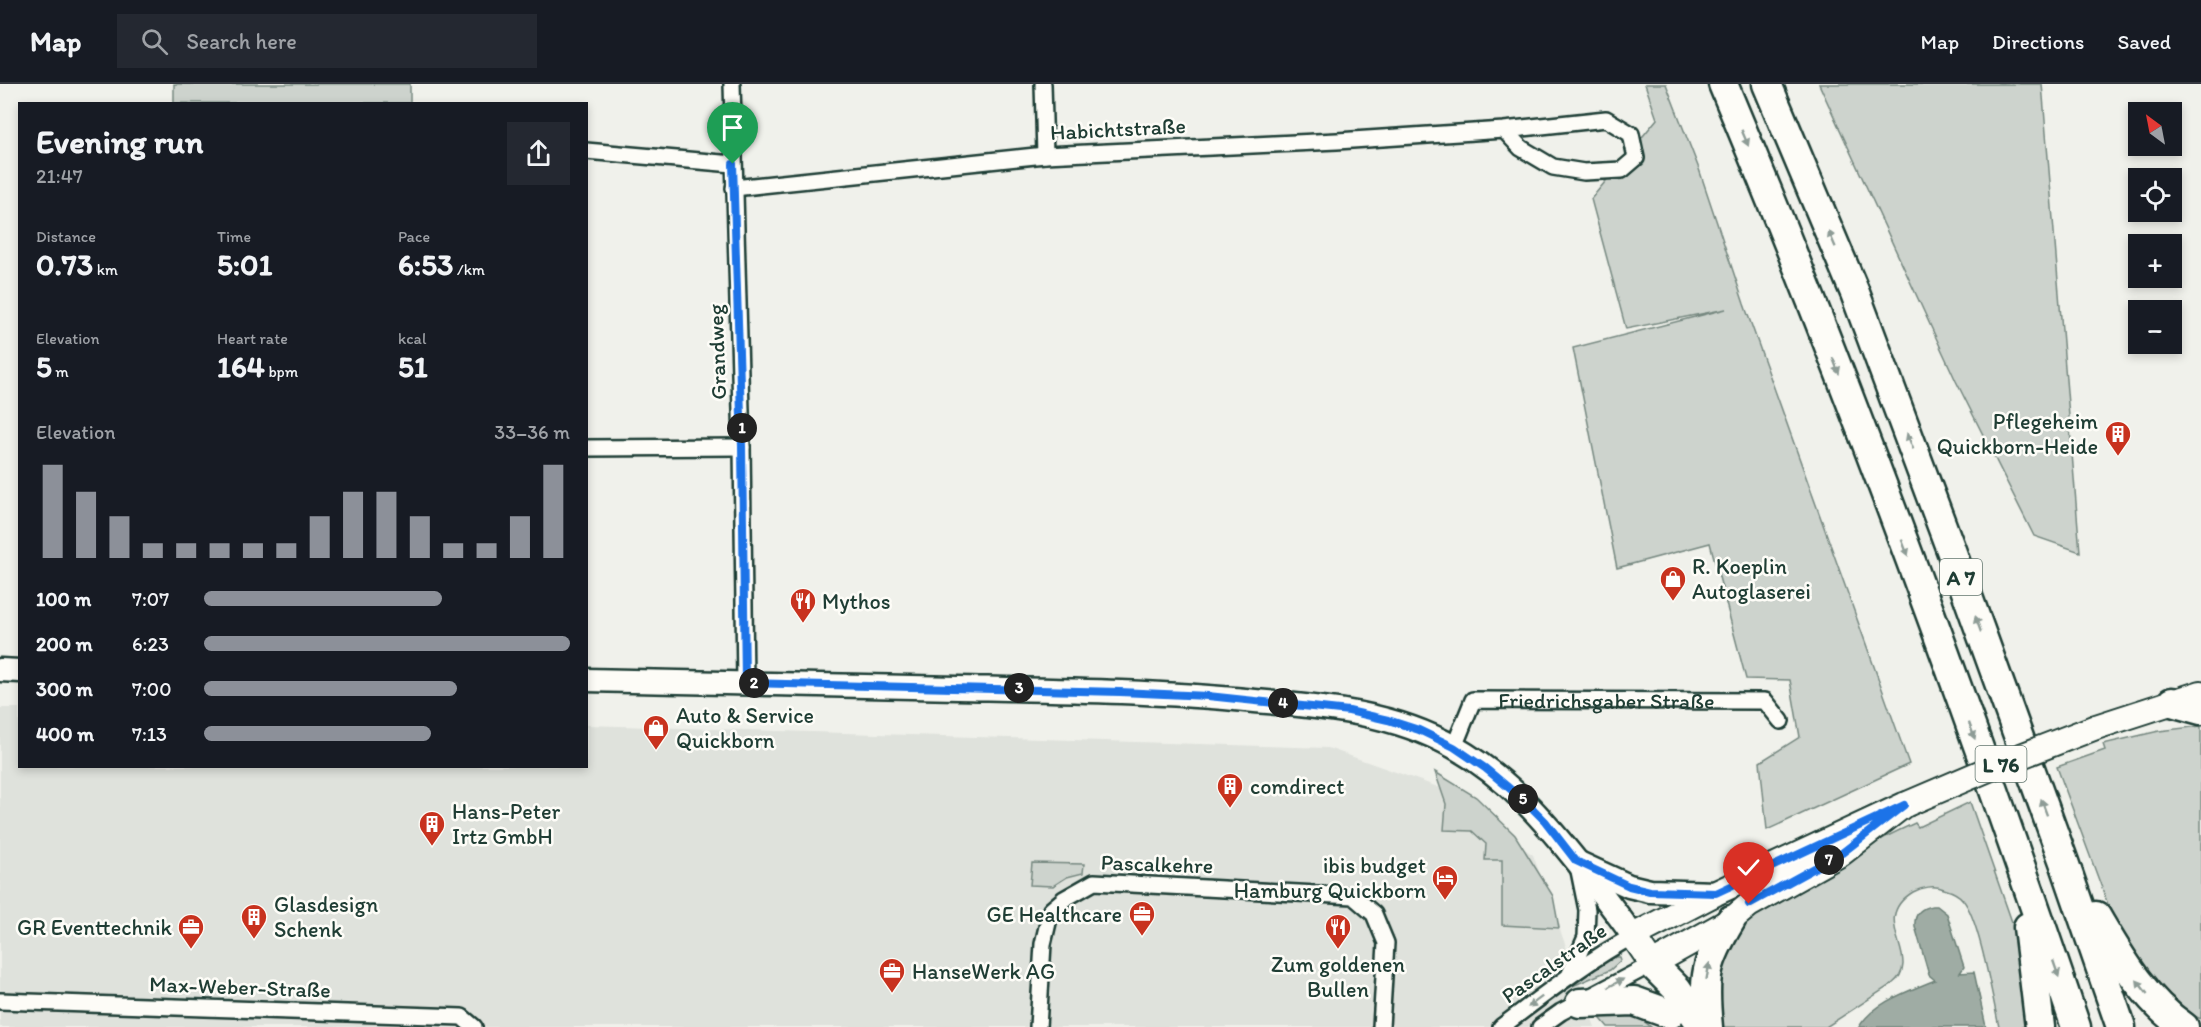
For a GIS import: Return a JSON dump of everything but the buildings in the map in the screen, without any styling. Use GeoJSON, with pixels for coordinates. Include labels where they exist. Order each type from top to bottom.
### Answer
{"type":"FeatureCollection","features":[{"type":"Feature","properties":{"kind":"highway","name":"A 7"},"geometry":{"type":"LineString","coordinates":[[1723,84],[1816,311],[1930,615],[2017,854],[2076,1027]]}},
{"type":"Feature","properties":{"kind":"highway","name":"A 7"},"geometry":{"type":"LineString","coordinates":[[1767,84],[1855,293],[1951,550],[2121,1027]]}},
{"type":"Feature","properties":{"kind":"highway"},"geometry":{"type":"LineString","coordinates":[[2172,702],[2201,710]]}},
{"type":"Feature","properties":{"kind":"highway"},"geometry":{"type":"LineString","coordinates":[[2017,854],[2034,967],[2040,1027]]}},
{"type":"Feature","properties":{"kind":"highway"},"geometry":{"type":"LineString","coordinates":[[2064,862],[2124,963],[2144,991],[2165,1014],[2184,1027]]}},
{"type":"Feature","properties":{"kind":"highway"},"geometry":{"type":"LineString","coordinates":[[1708,1027],[1705,998],[1707,970],[1713,950],[1731,920]]}},
{"type":"Feature","properties":{"kind":"highway"},"geometry":{"type":"LineString","coordinates":[[1652,964],[1657,993],[1674,1021]]}},
{"type":"Feature","properties":{"kind":"highway"},"geometry":{"type":"LineString","coordinates":[[1652,964],[1677,989],[1703,1027]]}},
{"type":"Feature","properties":{"kind":"highway"},"geometry":{"type":"LineString","coordinates":[[1580,1003],[1634,1001],[1674,1021]]}},
{"type":"Feature","properties":{"kind":"main road"},"geometry":{"type":"LineString","coordinates":[[0,670],[18,671]]}},
{"type":"Feature","properties":{"kind":"main road","name":"L 76"},"geometry":{"type":"LineString","coordinates":[[588,680],[1045,689],[1208,696],[1349,711],[1388,720],[1419,730],[1454,747],[1485,768],[1527,803],[1545,821],[1652,964],[1731,920],[1749,904],[1842,853],[1905,804]]}},
{"type":"Feature","properties":{"kind":"main road","name":"L 76"},"geometry":{"type":"LineString","coordinates":[[1633,936],[1716,893],[1905,804],[2096,727],[2201,693]]}},
{"type":"Feature","properties":{"kind":"main road","name":"L 76"},"geometry":{"type":"LineString","coordinates":[[1576,861],[1629,886],[1650,891],[1716,893]]}},
{"type":"Feature","properties":{"kind":"street","name":"Grandweg"},"geometry":{"type":"LineString","coordinates":[[732,84],[742,447],[745,683]]}},
{"type":"Feature","properties":{"kind":"street"},"geometry":{"type":"LineString","coordinates":[[1043,84],[1045,155]]}},
{"type":"Feature","properties":{"kind":"street","name":"Habichtstraße"},"geometry":{"type":"LineString","coordinates":[[734,188],[1045,155],[1338,141],[1504,130],[1606,119],[1630,134],[1636,158],[1622,170],[1584,172],[1552,167],[1521,148],[1504,130]]}},
{"type":"Feature","properties":{"kind":"street"},"geometry":{"type":"LineString","coordinates":[[588,151],[733,164]]}},
{"type":"Feature","properties":{"kind":"street"},"geometry":{"type":"LineString","coordinates":[[588,448],[742,447]]}},
{"type":"Feature","properties":{"kind":"street","name":"Friedrichsgaber Straße"},"geometry":{"type":"LineString","coordinates":[[1454,747],[1473,700],[1766,701],[1781,721]]}},
{"type":"Feature","properties":{"kind":"street"},"geometry":{"type":"LineString","coordinates":[[1569,976],[1586,937],[1587,910],[1576,861]]}},
{"type":"Feature","properties":{"kind":"street","name":"Pascalkehre"},"geometry":{"type":"LineString","coordinates":[[1038,1027],[1043,944],[1051,910],[1064,899],[1094,882],[1353,896],[1374,914],[1386,944],[1381,1027]]}},
{"type":"Feature","properties":{"kind":"street","name":"Pascalstraße"},"geometry":{"type":"LineString","coordinates":[[1501,1027],[1600,954],[1633,936]]}},
{"type":"Feature","properties":{"kind":"street","name":"Pascalstraße"},"geometry":{"type":"LineString","coordinates":[[1540,1027],[1561,1012],[1652,964]]}},
{"type":"Feature","properties":{"kind":"street","name":"Max-Weber-Straße"},"geometry":{"type":"LineString","coordinates":[[0,1001],[462,1017],[474,1027]]}},
{"type":"Feature","properties":{"kind":"shaded area"},"geometry":{"type":"Polygon","coordinates":[[[174,84],[410,84],[410,102],[174,102],[174,84]]]}},
{"type":"Feature","properties":{"kind":"shaded area"},"geometry":{"type":"Polygon","coordinates":[[[1645,84],[1666,84],[1699,169],[1744,304],[1909,764],[1767,830],[1760,762],[1800,737],[1790,680],[1746,679],[1710,543],[1617,568],[1573,348],[1726,309],[1626,329],[1591,199],[1657,119],[1645,84]]]}},
{"type":"Feature","properties":{"kind":"shaded area"},"geometry":{"type":"Polygon","coordinates":[[[1819,84],[2042,84],[2080,552],[2034,536],[1956,381],[1819,84]]]}},
{"type":"Feature","properties":{"kind":"shaded area"},"geometry":{"type":"Polygon","coordinates":[[[0,708],[18,708],[18,768],[588,768],[588,725],[1328,748],[1438,787],[1533,855],[1595,1027],[0,1027],[0,708]]]}},
{"type":"Feature","properties":{"kind":"shaded area"},"geometry":{"type":"Polygon","coordinates":[[[2201,726],[2201,1019],[2188,1013],[2157,990],[2113,918],[2057,767],[2105,750],[2103,744],[2159,731],[2201,726]]]}},
{"type":"Feature","properties":{"kind":"shaded area"},"geometry":{"type":"Polygon","coordinates":[[[1435,772],[1476,797],[1515,835],[1553,896],[1559,928],[1502,925],[1502,860],[1485,860],[1486,844],[1472,831],[1444,830],[1446,804],[1435,772]]]}},
{"type":"Feature","properties":{"kind":"shaded area"},"geometry":{"type":"Polygon","coordinates":[[[1970,802],[2019,942],[2033,1027],[1999,1027],[1985,960],[1969,910],[1957,894],[1932,887],[1913,892],[1900,903],[1895,915],[1895,927],[1903,963],[1901,974],[1892,984],[1826,1027],[1723,1027],[1720,1019],[1718,966],[1744,925],[1755,913],[1874,843],[1915,823],[1918,827],[1970,802]]]}},
{"type":"Feature","properties":{"kind":"shaded area"},"geometry":{"type":"Polygon","coordinates":[[[1032,863],[1084,864],[1083,873],[1067,877],[1053,886],[1030,885],[1032,863]]]}},
{"type":"Feature","properties":{"kind":"shaded area"},"geometry":{"type":"Polygon","coordinates":[[[1937,906],[1947,914],[1964,967],[1960,973],[1974,972],[1986,1027],[1859,1027],[1883,1004],[1935,980],[1929,975],[1915,926],[1919,912],[1937,906]]]}},
{"type":"Feature","properties":{"kind":"shaded area"},"geometry":{"type":"Polygon","coordinates":[[[1620,957],[1621,960],[1610,970],[1570,987],[1605,960],[1620,957]]]}},
{"type":"Feature","properties":{"kind":"shaded area"},"geometry":{"type":"Polygon","coordinates":[[[1596,1013],[1636,1015],[1651,1027],[1608,1027],[1596,1013]]]}},
{"type":"Feature","properties":{"kind":"place","name":"Pflegeheim Quickborn-Heide"},"geometry":{"type":"Point","coordinates":[2118,457]}},
{"type":"Feature","properties":{"kind":"place","name":"R. Koeplin Autoglaserei"},"geometry":{"type":"Point","coordinates":[1673,602]}},
{"type":"Feature","properties":{"kind":"place","name":"Mythos"},"geometry":{"type":"Point","coordinates":[803,624]}},
{"type":"Feature","properties":{"kind":"place","name":"Auto & Service Quickborn"},"geometry":{"type":"Point","coordinates":[656,751]}},
{"type":"Feature","properties":{"kind":"place","name":"comdirect"},"geometry":{"type":"Point","coordinates":[1230,809]}},
{"type":"Feature","properties":{"kind":"place","name":"Hans-Peter Irtz GmbH"},"geometry":{"type":"Point","coordinates":[432,847]}},
{"type":"Feature","properties":{"kind":"place","name":"ibis budget Hamburg Quickborn"},"geometry":{"type":"Point","coordinates":[1445,901]}},
{"type":"Feature","properties":{"kind":"place","name":"GE Healthcare"},"geometry":{"type":"Point","coordinates":[1142,937]}},
{"type":"Feature","properties":{"kind":"place","name":"Glasdesign Schenk"},"geometry":{"type":"Point","coordinates":[254,940]}},
{"type":"Feature","properties":{"kind":"place","name":"GR Eventtechnik"},"geometry":{"type":"Point","coordinates":[191,950]}},
{"type":"Feature","properties":{"kind":"place","name":"Zum goldenen Bullen"},"geometry":{"type":"Point","coordinates":[1338,950]}},
{"type":"Feature","properties":{"kind":"place","name":"HanseWerk AG"},"geometry":{"type":"Point","coordinates":[892,994]}},
{"type":"Feature","properties":{"kind":"route"},"geometry":{"type":"LineString","coordinates":[[733,164],[742,447],[745,683],[1045,689],[1208,696],[1349,711],[1419,730],[1454,747],[1485,768],[1527,803],[1545,821],[1576,861],[1629,886],[1650,891],[1716,893],[1904,805],[1842,853],[1749,904]]}}]}
